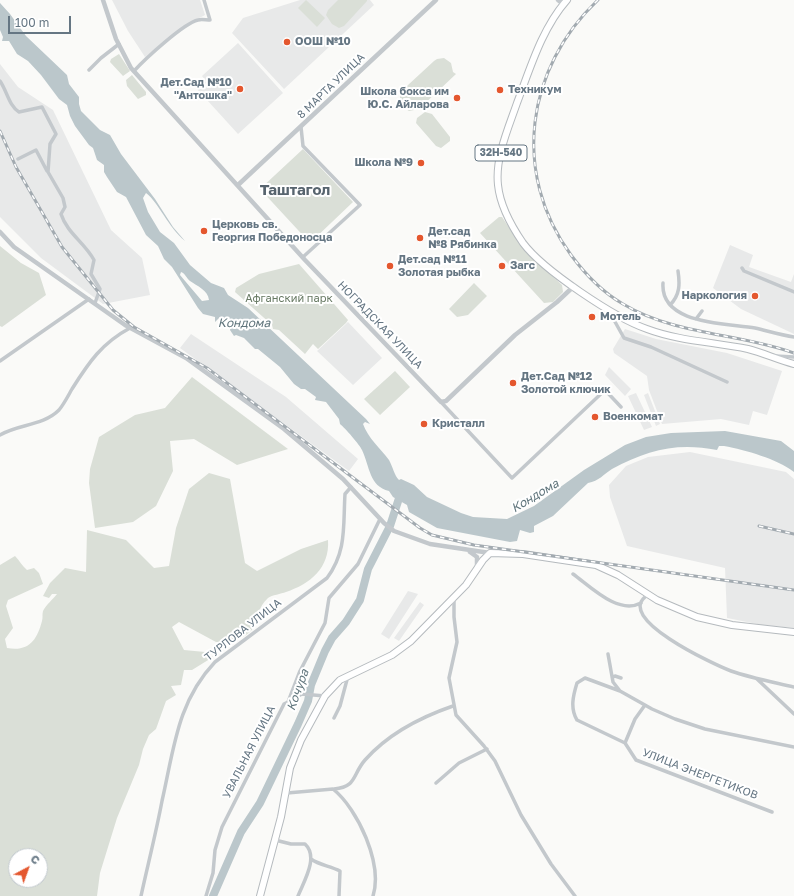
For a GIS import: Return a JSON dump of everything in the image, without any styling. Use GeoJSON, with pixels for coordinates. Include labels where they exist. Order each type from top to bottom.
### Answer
{"type":"FeatureCollection","features":[{"type":"Feature","properties":{"kind":"main road","name":"32Н-540"},"geometry":{"type":"LineString","coordinates":[[563,1],[535,57],[502,149],[498,176],[501,200],[524,244],[535,255],[574,286],[608,310],[627,321],[665,335],[750,350],[794,364]]}},
{"type":"Feature","properties":{"kind":"main road"},"geometry":{"type":"LineString","coordinates":[[260,896],[287,793],[290,768],[301,740],[325,696],[348,674],[392,655],[411,641],[454,598],[490,553],[523,554],[596,565],[618,575],[648,595],[697,617],[720,623],[794,632]]}},
{"type":"Feature","properties":{"kind":"street","name":"НОГРАДСКАЯ УЛИЦА"},"geometry":{"type":"LineString","coordinates":[[103,0],[119,44],[134,71],[303,257],[512,478],[605,390],[621,407]]}},
{"type":"Feature","properties":{"kind":"street"},"geometry":{"type":"LineString","coordinates":[[134,71],[157,49],[187,26],[198,20],[210,20],[204,0]]}},
{"type":"Feature","properties":{"kind":"street","name":"8 МАРТА УЛИЦА"},"geometry":{"type":"LineString","coordinates":[[238,185],[436,0]]}},
{"type":"Feature","properties":{"kind":"street"},"geometry":{"type":"LineString","coordinates":[[89,70],[101,58],[119,44]]}},
{"type":"Feature","properties":{"kind":"street"},"geometry":{"type":"LineString","coordinates":[[0,80],[6,89],[13,108],[19,112],[42,107],[49,119],[56,134],[50,144],[48,172]]}},
{"type":"Feature","properties":{"kind":"street"},"geometry":{"type":"LineString","coordinates":[[301,127],[303,146],[360,205],[303,257]]}},
{"type":"Feature","properties":{"kind":"street"},"geometry":{"type":"LineString","coordinates":[[18,158],[36,150],[63,198],[65,207],[61,214],[64,223],[73,236],[88,250],[94,260],[91,274],[100,289],[95,303]]}},
{"type":"Feature","properties":{"kind":"street"},"geometry":{"type":"LineString","coordinates":[[0,232],[14,246],[130,328],[151,341],[186,358],[284,429],[351,487],[394,531],[430,544],[490,553]]}},
{"type":"Feature","properties":{"kind":"street"},"geometry":{"type":"LineString","coordinates":[[742,268],[744,271],[794,292]]}},
{"type":"Feature","properties":{"kind":"street"},"geometry":{"type":"LineString","coordinates":[[670,305],[676,300],[679,289],[678,271]]}},
{"type":"Feature","properties":{"kind":"street"},"geometry":{"type":"LineString","coordinates":[[663,283],[666,301],[684,316],[794,337]]}},
{"type":"Feature","properties":{"kind":"street"},"geometry":{"type":"LineString","coordinates":[[440,402],[446,401],[515,335],[557,302],[574,286]]}},
{"type":"Feature","properties":{"kind":"street"},"geometry":{"type":"LineString","coordinates":[[0,362],[90,299]]}},
{"type":"Feature","properties":{"kind":"street"},"geometry":{"type":"LineString","coordinates":[[608,310],[624,338],[651,347],[727,382]]}},
{"type":"Feature","properties":{"kind":"street"},"geometry":{"type":"LineString","coordinates":[[696,319],[702,311]]}},
{"type":"Feature","properties":{"kind":"street"},"geometry":{"type":"LineString","coordinates":[[0,435],[18,427],[38,422],[60,409],[89,363],[102,347],[115,336],[130,328]]}},
{"type":"Feature","properties":{"kind":"street"},"geometry":{"type":"LineString","coordinates":[[770,356],[794,357]]}},
{"type":"Feature","properties":{"kind":"street","name":"ТУРЛОВА УЛИЦА"},"geometry":{"type":"LineString","coordinates":[[141,896],[175,742],[185,707],[192,691],[201,676],[215,662],[318,586],[331,573],[342,552],[345,494],[351,487]]}},
{"type":"Feature","properties":{"kind":"street","name":"УВАЛЬНАЯ УЛИЦА"},"geometry":{"type":"LineString","coordinates":[[206,896],[212,873],[215,850],[222,827],[284,704],[288,702],[300,671],[325,623],[328,602],[333,593],[358,564],[382,520]]}},
{"type":"Feature","properties":{"kind":"street"},"geometry":{"type":"LineString","coordinates":[[469,551],[477,557],[478,560],[475,573]]}},
{"type":"Feature","properties":{"kind":"street"},"geometry":{"type":"LineString","coordinates":[[573,574],[617,603],[629,606],[641,602],[648,595]]}},
{"type":"Feature","properties":{"kind":"street"},"geometry":{"type":"LineString","coordinates":[[454,598],[454,617],[457,642],[449,678],[453,706],[456,715],[487,749],[495,761],[521,815],[551,864],[575,896]]}},
{"type":"Feature","properties":{"kind":"street"},"geometry":{"type":"LineString","coordinates":[[641,602],[640,610],[642,616],[671,640],[730,671],[794,687]]}},
{"type":"Feature","properties":{"kind":"street"},"geometry":{"type":"LineString","coordinates":[[608,654],[613,677],[620,691]]}},
{"type":"Feature","properties":{"kind":"street"},"geometry":{"type":"LineString","coordinates":[[334,718],[340,706],[348,674]]}},
{"type":"Feature","properties":{"kind":"street"},"geometry":{"type":"LineString","coordinates":[[613,677],[615,676],[621,678]]}},
{"type":"Feature","properties":{"kind":"street"},"geometry":{"type":"LineString","coordinates":[[645,705],[636,719],[625,743],[577,720],[573,712],[573,696],[577,683],[585,678],[620,691],[675,719],[705,729],[794,747]]}},
{"type":"Feature","properties":{"kind":"street"},"geometry":{"type":"LineString","coordinates":[[756,678],[794,714]]}},
{"type":"Feature","properties":{"kind":"street"},"geometry":{"type":"LineString","coordinates":[[288,702],[292,698],[302,694],[325,696]]}},
{"type":"Feature","properties":{"kind":"street"},"geometry":{"type":"LineString","coordinates":[[287,793],[344,788],[351,784],[368,756],[398,733],[427,714],[453,706]]}},
{"type":"Feature","properties":{"kind":"street","name":"УЛИЦА ЭНЕРГЕТИКОВ"},"geometry":{"type":"LineString","coordinates":[[625,743],[636,760],[644,764],[681,776],[772,812]]}},
{"type":"Feature","properties":{"kind":"street"},"geometry":{"type":"LineString","coordinates":[[436,783],[458,763],[487,749]]}},
{"type":"Feature","properties":{"kind":"street"},"geometry":{"type":"LineString","coordinates":[[333,789],[343,796],[351,807],[372,858],[376,877],[373,896]]}},
{"type":"Feature","properties":{"kind":"street"},"geometry":{"type":"LineString","coordinates":[[275,840],[291,844],[304,844],[310,848],[311,859],[298,896]]}},
{"type":"Feature","properties":{"kind":"street"},"geometry":{"type":"LineString","coordinates":[[311,859],[317,864],[330,866],[340,871],[339,896]]}},
{"type":"Feature","properties":{"kind":"shaded area"},"geometry":{"type":"Polygon","coordinates":[[[112,0],[200,0],[205,15],[182,27],[145,57],[128,31],[112,0]]]}},
{"type":"Feature","properties":{"kind":"shaded area","name":"ООШ №10"},"geometry":{"type":"Polygon","coordinates":[[[300,0],[370,0],[374,5],[284,89],[232,33],[243,18],[300,0]]]}},
{"type":"Feature","properties":{"kind":"shaded area"},"geometry":{"type":"Polygon","coordinates":[[[238,43],[283,93],[238,134],[197,89],[206,81],[202,76],[238,43]]]}},
{"type":"Feature","properties":{"kind":"shaded area"},"geometry":{"type":"Polygon","coordinates":[[[0,64],[18,87],[53,110],[111,230],[142,258],[150,295],[103,304],[41,258],[0,217],[0,64]]]}},
{"type":"Feature","properties":{"kind":"shaded area"},"geometry":{"type":"Polygon","coordinates":[[[730,245],[753,255],[749,267],[791,282],[794,274],[794,334],[741,309],[713,288],[730,245]]]}},
{"type":"Feature","properties":{"kind":"shaded area"},"geometry":{"type":"Polygon","coordinates":[[[348,322],[382,358],[353,385],[317,351],[348,322]]]}},
{"type":"Feature","properties":{"kind":"shaded area"},"geometry":{"type":"Polygon","coordinates":[[[625,329],[656,339],[727,353],[782,371],[767,415],[753,411],[749,425],[721,419],[662,424],[649,390],[647,376],[614,353],[613,349],[625,329]]]}},
{"type":"Feature","properties":{"kind":"shaded area"},"geometry":{"type":"Polygon","coordinates":[[[191,334],[286,397],[358,459],[349,471],[180,348],[191,334]]]}},
{"type":"Feature","properties":{"kind":"shaded area"},"geometry":{"type":"Polygon","coordinates":[[[609,367],[631,389],[625,396],[605,375],[609,367]]]}},
{"type":"Feature","properties":{"kind":"shaded area"},"geometry":{"type":"Polygon","coordinates":[[[636,393],[652,427],[644,430],[628,396],[636,393]]]}},
{"type":"Feature","properties":{"kind":"shaded area"},"geometry":{"type":"Polygon","coordinates":[[[648,393],[660,424],[656,426],[644,395],[648,393]]]}},
{"type":"Feature","properties":{"kind":"shaded area"},"geometry":{"type":"Polygon","coordinates":[[[690,452],[786,472],[794,479],[794,628],[762,625],[727,618],[725,568],[627,546],[610,497],[609,485],[626,466],[648,457],[690,452]]]}},
{"type":"Feature","properties":{"kind":"shaded area"},"geometry":{"type":"Polygon","coordinates":[[[408,591],[418,594],[389,639],[381,634],[408,591]]]}},
{"type":"Feature","properties":{"kind":"shaded area"},"geometry":{"type":"Polygon","coordinates":[[[420,602],[424,605],[399,641],[394,638],[420,602]]]}},
{"type":"Feature","properties":{"kind":"green space"},"geometry":{"type":"Polygon","coordinates":[[[306,0],[325,18],[317,27],[298,8],[306,0]]]}},
{"type":"Feature","properties":{"kind":"green space"},"geometry":{"type":"Polygon","coordinates":[[[338,0],[367,1],[344,26],[339,28],[332,24],[326,15],[328,10],[338,0]]]}},
{"type":"Feature","properties":{"kind":"green space"},"geometry":{"type":"Polygon","coordinates":[[[119,54],[130,71],[123,76],[110,62],[111,59],[119,54]]]}},
{"type":"Feature","properties":{"kind":"green space"},"geometry":{"type":"Polygon","coordinates":[[[444,58],[451,63],[453,72],[456,74],[419,109],[409,111],[403,107],[400,100],[400,95],[408,85],[434,61],[444,58]]]}},
{"type":"Feature","properties":{"kind":"green space"},"geometry":{"type":"Polygon","coordinates":[[[132,75],[146,92],[146,95],[138,99],[127,86],[126,80],[132,75]]]}},
{"type":"Feature","properties":{"kind":"green space"},"geometry":{"type":"Polygon","coordinates":[[[425,112],[432,114],[450,137],[450,141],[441,148],[436,146],[416,123],[417,118],[425,112]]]}},
{"type":"Feature","properties":{"kind":"green space"},"geometry":{"type":"Polygon","coordinates":[[[303,149],[353,202],[310,243],[260,189],[303,149]]]}},
{"type":"Feature","properties":{"kind":"green space"},"geometry":{"type":"Polygon","coordinates":[[[499,217],[502,217],[524,250],[562,285],[563,292],[553,302],[544,303],[480,233],[499,217]]]}},
{"type":"Feature","properties":{"kind":"green space"},"geometry":{"type":"Polygon","coordinates":[[[0,246],[21,263],[39,273],[46,295],[2,327],[0,326],[0,246]]]}},
{"type":"Feature","properties":{"kind":"green space","name":"Афганский парк"},"geometry":{"type":"Polygon","coordinates":[[[299,264],[348,320],[318,349],[313,344],[305,354],[279,330],[273,329],[272,325],[235,292],[236,288],[259,274],[299,264]]]}},
{"type":"Feature","properties":{"kind":"green space"},"geometry":{"type":"Polygon","coordinates":[[[474,283],[487,296],[468,315],[457,317],[449,309],[474,283]]]}},
{"type":"Feature","properties":{"kind":"green space"},"geometry":{"type":"Polygon","coordinates":[[[395,371],[410,387],[380,415],[364,399],[395,371]]]}},
{"type":"Feature","properties":{"kind":"green space"},"geometry":{"type":"Polygon","coordinates":[[[192,377],[288,449],[237,465],[194,439],[170,441],[173,471],[156,506],[133,522],[95,528],[89,483],[90,469],[99,437],[135,415],[165,408],[192,377]]]}},
{"type":"Feature","properties":{"kind":"green space"},"geometry":{"type":"Polygon","coordinates":[[[209,473],[230,479],[245,563],[257,571],[301,549],[328,540],[328,550],[326,559],[317,574],[295,589],[268,598],[260,609],[253,628],[246,635],[231,644],[216,642],[179,622],[172,627],[184,650],[205,652],[213,657],[192,670],[184,670],[181,685],[171,686],[176,695],[166,701],[156,729],[149,735],[143,749],[139,765],[117,818],[100,873],[97,896],[0,896],[0,565],[15,556],[27,570],[34,568],[39,573],[43,584],[8,600],[6,606],[13,628],[5,639],[7,648],[21,648],[31,643],[35,639],[40,628],[43,611],[57,594],[52,594],[49,598],[43,596],[50,583],[65,568],[86,572],[87,530],[126,540],[154,568],[169,566],[176,528],[189,489],[209,473]]]}},
{"type":"Feature","properties":{"kind":"water","name":"Кондома"},"geometry":{"type":"Polygon","coordinates":[[[0,3],[26,36],[67,75],[69,84],[79,97],[81,111],[100,130],[110,135],[121,154],[155,199],[173,227],[185,241],[174,229],[151,197],[146,193],[143,198],[148,212],[160,232],[174,243],[190,265],[211,283],[224,288],[228,295],[248,308],[366,419],[370,424],[365,422],[363,424],[365,429],[389,460],[397,478],[414,485],[427,497],[473,517],[507,519],[534,506],[584,470],[625,445],[646,437],[671,433],[725,431],[781,441],[794,451],[794,472],[779,463],[761,456],[724,446],[719,446],[717,450],[675,447],[663,449],[625,462],[598,479],[588,483],[553,516],[534,526],[534,532],[530,533],[520,530],[517,541],[510,542],[437,528],[409,512],[407,505],[393,497],[389,491],[377,485],[371,475],[361,448],[340,424],[339,419],[326,402],[315,400],[316,397],[305,389],[301,389],[294,384],[280,367],[258,349],[255,349],[244,338],[236,335],[234,336],[230,330],[230,323],[220,317],[215,322],[215,317],[203,314],[172,267],[164,259],[158,246],[146,235],[126,197],[117,192],[107,177],[104,172],[104,165],[97,160],[93,148],[75,126],[67,105],[59,99],[41,75],[28,61],[17,54],[9,41],[2,41],[3,37],[0,30],[0,3]],[[181,272],[180,275],[202,301],[209,300],[207,294],[190,281],[181,272]]]}},
{"type":"Feature","properties":{"kind":"waterway","name":"Кочура"},"geometry":{"type":"LineString","coordinates":[[213,896],[241,832],[260,803],[298,724],[308,701],[311,685],[325,651],[332,638],[346,622],[360,600],[368,569],[390,526],[401,492]]}},
{"type":"Feature","properties":{"kind":"railway"},"geometry":{"type":"LineString","coordinates":[[598,0],[574,27],[555,57],[542,89],[535,122],[534,156],[540,190],[552,223],[571,255],[582,269],[601,288],[623,304],[664,322],[707,333],[773,346],[794,353]]}},
{"type":"Feature","properties":{"kind":"railway"},"geometry":{"type":"LineString","coordinates":[[0,131],[16,167],[62,247],[113,310],[134,327],[207,368],[420,528],[432,535],[474,545],[794,590]]}},
{"type":"Feature","properties":{"kind":"railway"},"geometry":{"type":"LineString","coordinates":[[759,526],[794,534]]}},
{"type":"Feature","properties":{"kind":"place","name":"ООШ №10"},"geometry":{"type":"Point","coordinates":[287,42]}},
{"type":"Feature","properties":{"kind":"place","name":"Дет.Сад №10 \"Антошка\""},"geometry":{"type":"Point","coordinates":[240,89]}},
{"type":"Feature","properties":{"kind":"place","name":"Техникум"},"geometry":{"type":"Point","coordinates":[500,90]}},
{"type":"Feature","properties":{"kind":"place","name":"Школа бокса им Ю.С. Айларова"},"geometry":{"type":"Point","coordinates":[457,98]}},
{"type":"Feature","properties":{"kind":"place","name":"Школа №9"},"geometry":{"type":"Point","coordinates":[421,163]}},
{"type":"Feature","properties":{"kind":"place","name":"Церковь св. Георгия Победоносца"},"geometry":{"type":"Point","coordinates":[204,231]}},
{"type":"Feature","properties":{"kind":"place","name":"Дет.сад №8 Рябинка"},"geometry":{"type":"Point","coordinates":[420,238]}},
{"type":"Feature","properties":{"kind":"place","name":"Дет.сад №11 Золотая рыбка"},"geometry":{"type":"Point","coordinates":[390,266]}},
{"type":"Feature","properties":{"kind":"place","name":"Загс"},"geometry":{"type":"Point","coordinates":[502,266]}},
{"type":"Feature","properties":{"kind":"place","name":"Наркология"},"geometry":{"type":"Point","coordinates":[755,296]}},
{"type":"Feature","properties":{"kind":"place","name":"Мотель"},"geometry":{"type":"Point","coordinates":[592,317]}},
{"type":"Feature","properties":{"kind":"place","name":"Дет.Сад №12 Золотой ключик"},"geometry":{"type":"Point","coordinates":[513,383]}},
{"type":"Feature","properties":{"kind":"place","name":"Военкомат"},"geometry":{"type":"Point","coordinates":[595,417]}},
{"type":"Feature","properties":{"kind":"place","name":"Кристалл"},"geometry":{"type":"Point","coordinates":[424,424]}},
{"type":"Feature","properties":{"kind":"district","name":"Таштагол"},"geometry":{"type":"Point","coordinates":[295,190]}}]}
